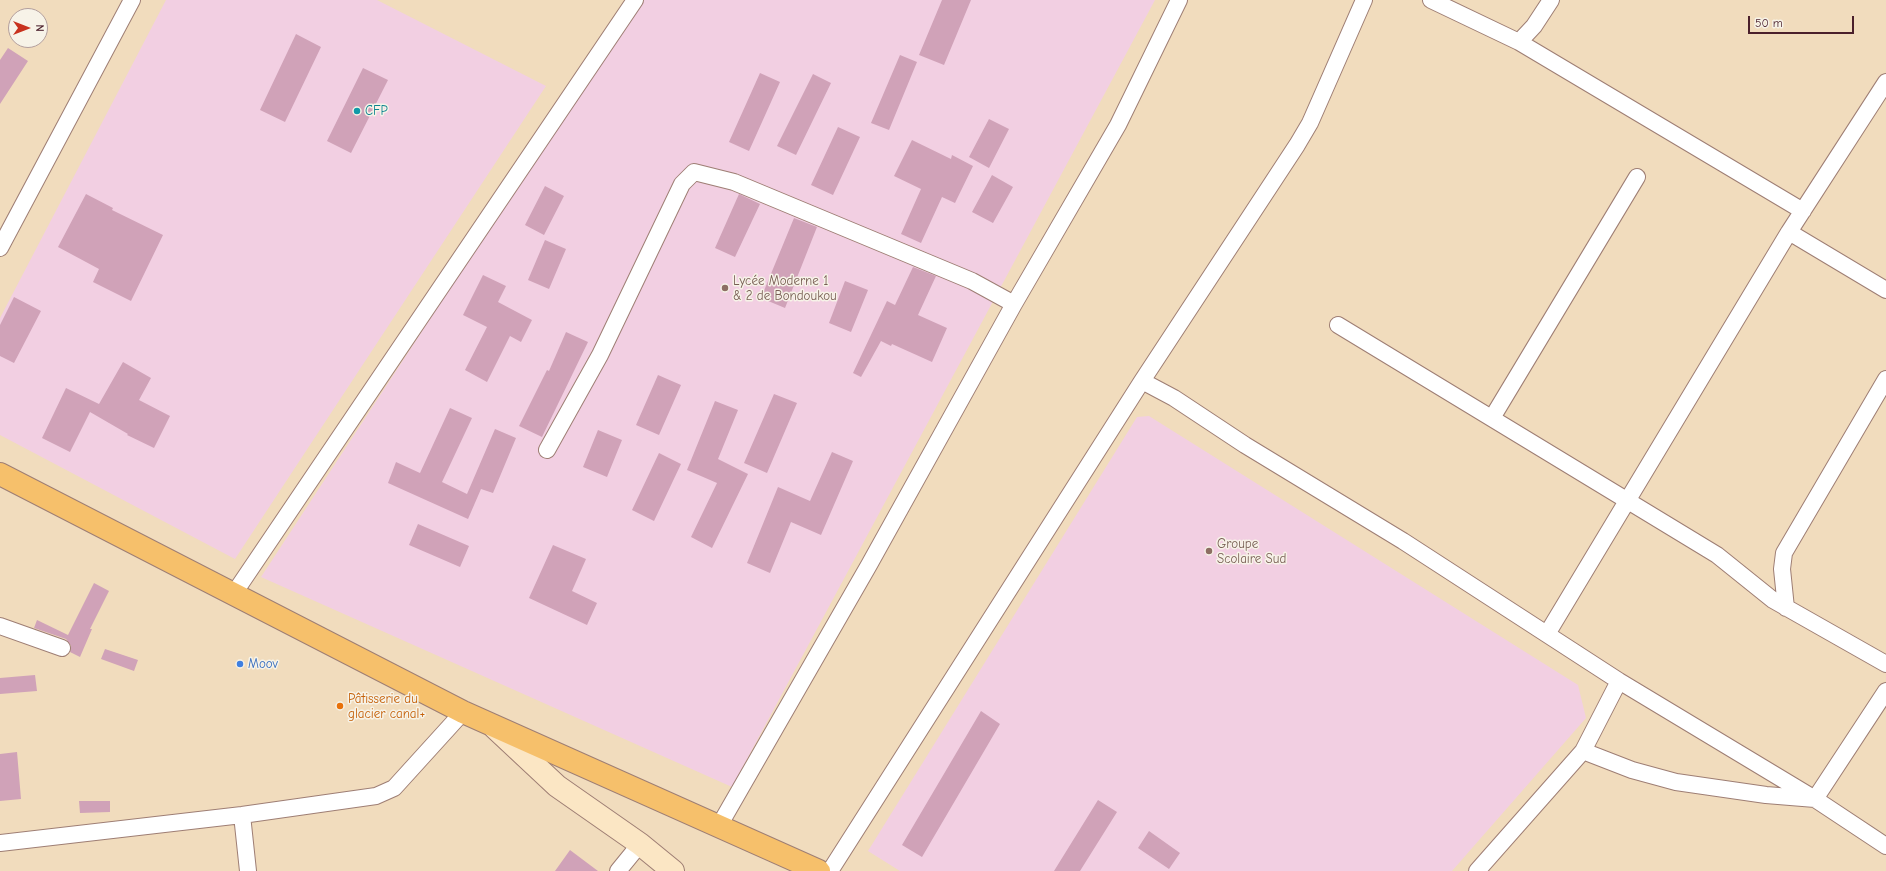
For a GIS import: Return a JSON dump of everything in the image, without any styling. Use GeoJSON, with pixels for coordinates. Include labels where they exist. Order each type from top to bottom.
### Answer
{"type":"FeatureCollection","features":[{"type":"Feature","properties":{"kind":"main road"},"geometry":{"type":"LineString","coordinates":[[0,474],[463,712],[819,871]]}},
{"type":"Feature","properties":{"kind":"street"},"geometry":{"type":"LineString","coordinates":[[0,248],[132,0]]}},
{"type":"Feature","properties":{"kind":"street"},"geometry":{"type":"LineString","coordinates":[[234,595],[634,0]]}},
{"type":"Feature","properties":{"kind":"street"},"geometry":{"type":"LineString","coordinates":[[720,826],[869,565],[1014,304],[1118,125],[1179,0]]}},
{"type":"Feature","properties":{"kind":"street"},"geometry":{"type":"LineString","coordinates":[[830,871],[1142,381],[1300,140],[1310,123],[1364,0]]}},
{"type":"Feature","properties":{"kind":"street"},"geometry":{"type":"LineString","coordinates":[[1431,0],[1519,42],[1803,211]]}},
{"type":"Feature","properties":{"kind":"street"},"geometry":{"type":"LineString","coordinates":[[1519,42],[1534,26],[1551,0]]}},
{"type":"Feature","properties":{"kind":"street"},"geometry":{"type":"LineString","coordinates":[[1547,634],[1803,211],[1884,90]]}},
{"type":"Feature","properties":{"kind":"street"},"geometry":{"type":"LineString","coordinates":[[547,450],[600,355],[682,184],[694,172],[734,182],[972,281],[1014,304]]}},
{"type":"Feature","properties":{"kind":"street"},"geometry":{"type":"LineString","coordinates":[[1492,418],[1637,177]]}},
{"type":"Feature","properties":{"kind":"street"},"geometry":{"type":"LineString","coordinates":[[1790,232],[1886,290]]}},
{"type":"Feature","properties":{"kind":"street"},"geometry":{"type":"LineString","coordinates":[[1338,325],[1718,555],[1773,600],[1886,664]]}},
{"type":"Feature","properties":{"kind":"street"},"geometry":{"type":"LineString","coordinates":[[1786,608],[1782,569],[1784,553],[1886,379]]}},
{"type":"Feature","properties":{"kind":"street"},"geometry":{"type":"LineString","coordinates":[[1142,381],[1174,398],[1245,446],[1403,541],[1619,681],[1815,799],[1886,846]]}},
{"type":"Feature","properties":{"kind":"street"},"geometry":{"type":"LineString","coordinates":[[0,626],[62,648]]}},
{"type":"Feature","properties":{"kind":"street"},"geometry":{"type":"LineString","coordinates":[[1477,871],[1583,751],[1619,681]]}},
{"type":"Feature","properties":{"kind":"street"},"geometry":{"type":"LineString","coordinates":[[1815,799],[1886,691]]}},
{"type":"Feature","properties":{"kind":"street"},"geometry":{"type":"LineString","coordinates":[[0,843],[242,815],[376,796],[394,788],[463,712]]}},
{"type":"Feature","properties":{"kind":"street"},"geometry":{"type":"LineString","coordinates":[[492,725],[558,786],[640,844],[673,871]]}},
{"type":"Feature","properties":{"kind":"street"},"geometry":{"type":"LineString","coordinates":[[1583,751],[1632,770],[1676,782],[1766,795],[1815,799]]}},
{"type":"Feature","properties":{"kind":"street"},"geometry":{"type":"LineString","coordinates":[[242,815],[248,871]]}},
{"type":"Feature","properties":{"kind":"street"},"geometry":{"type":"LineString","coordinates":[[618,871],[640,844]]}},
{"type":"Feature","properties":{"kind":"shaded area"},"geometry":{"type":"Polygon","coordinates":[[[166,0],[377,0],[546,86],[235,559],[0,435],[0,318],[166,0]]]}},
{"type":"Feature","properties":{"kind":"shaded area","name":"Lycée Moderne 1 & 2 de Bondoukou"},"geometry":{"type":"Polygon","coordinates":[[[639,0],[1155,0],[732,787],[261,577],[639,0]]]}},
{"type":"Feature","properties":{"kind":"shaded area","name":"Groupe Scolaire Sud"},"geometry":{"type":"Polygon","coordinates":[[[1149,416],[1578,685],[1586,718],[1452,871],[900,871],[868,851],[1137,417],[1149,416]]]}},
{"type":"Feature","properties":{"kind":"building"},"geometry":{"type":"Polygon","coordinates":[[[942,0],[971,0],[944,65],[919,55],[942,0]]]}},
{"type":"Feature","properties":{"kind":"building"},"geometry":{"type":"Polygon","coordinates":[[[296,34],[321,47],[285,122],[260,110],[296,34]]]}},
{"type":"Feature","properties":{"kind":"building"},"geometry":{"type":"Polygon","coordinates":[[[8,48],[28,61],[0,104],[0,60],[8,48]]]}},
{"type":"Feature","properties":{"kind":"building"},"geometry":{"type":"Polygon","coordinates":[[[900,55],[917,62],[889,130],[871,123],[900,55]]]}},
{"type":"Feature","properties":{"kind":"building","name":"CFP"},"geometry":{"type":"Polygon","coordinates":[[[363,68],[388,80],[351,153],[327,141],[363,68]]]}},
{"type":"Feature","properties":{"kind":"building"},"geometry":{"type":"Polygon","coordinates":[[[760,73],[780,82],[749,151],[729,142],[760,73]]]}},
{"type":"Feature","properties":{"kind":"building"},"geometry":{"type":"Polygon","coordinates":[[[813,74],[831,83],[796,155],[777,146],[813,74]]]}},
{"type":"Feature","properties":{"kind":"building"},"geometry":{"type":"Polygon","coordinates":[[[989,119],[1009,129],[989,168],[969,157],[989,119]]]}},
{"type":"Feature","properties":{"kind":"building"},"geometry":{"type":"Polygon","coordinates":[[[838,127],[860,137],[833,195],[811,185],[838,127]]]}},
{"type":"Feature","properties":{"kind":"building"},"geometry":{"type":"Polygon","coordinates":[[[912,140],[951,159],[952,155],[973,166],[955,203],[942,197],[921,243],[901,234],[921,189],[894,176],[912,140]]]}},
{"type":"Feature","properties":{"kind":"building"},"geometry":{"type":"Polygon","coordinates":[[[992,175],[1013,187],[993,223],[972,212],[992,175]]]}},
{"type":"Feature","properties":{"kind":"building"},"geometry":{"type":"Polygon","coordinates":[[[545,186],[564,196],[544,235],[525,225],[545,186]]]}},
{"type":"Feature","properties":{"kind":"building"},"geometry":{"type":"Polygon","coordinates":[[[86,194],[113,208],[112,210],[163,235],[131,301],[93,282],[99,269],[58,247],[86,194]]]}},
{"type":"Feature","properties":{"kind":"building"},"geometry":{"type":"Polygon","coordinates":[[[739,194],[760,204],[735,257],[715,248],[739,194]]]}},
{"type":"Feature","properties":{"kind":"building"},"geometry":{"type":"Polygon","coordinates":[[[794,218],[817,227],[785,308],[761,298],[794,218]]]}},
{"type":"Feature","properties":{"kind":"building"},"geometry":{"type":"Polygon","coordinates":[[[545,240],[566,249],[549,289],[528,280],[545,240]]]}},
{"type":"Feature","properties":{"kind":"building"},"geometry":{"type":"Polygon","coordinates":[[[913,267],[936,276],[918,315],[947,328],[932,362],[892,344],[891,346],[881,341],[861,377],[853,373],[887,301],[895,305],[913,267]]]}},
{"type":"Feature","properties":{"kind":"building"},"geometry":{"type":"Polygon","coordinates":[[[483,275],[506,286],[498,302],[532,320],[521,342],[510,336],[487,382],[465,370],[487,327],[463,315],[483,275]]]}},
{"type":"Feature","properties":{"kind":"building"},"geometry":{"type":"Polygon","coordinates":[[[845,281],[868,290],[851,332],[829,323],[845,281]]]}},
{"type":"Feature","properties":{"kind":"building"},"geometry":{"type":"Polygon","coordinates":[[[14,297],[41,311],[14,363],[0,356],[0,325],[14,297]]]}},
{"type":"Feature","properties":{"kind":"building"},"geometry":{"type":"Polygon","coordinates":[[[566,332],[588,342],[542,437],[519,426],[547,370],[549,371],[566,332]]]}},
{"type":"Feature","properties":{"kind":"building"},"geometry":{"type":"Polygon","coordinates":[[[123,362],[151,378],[139,400],[170,416],[154,448],[127,435],[128,434],[90,412],[70,452],[42,438],[66,388],[99,404],[123,362]]]}},
{"type":"Feature","properties":{"kind":"building"},"geometry":{"type":"Polygon","coordinates":[[[658,375],[681,385],[659,435],[636,425],[658,375]]]}},
{"type":"Feature","properties":{"kind":"building"},"geometry":{"type":"Polygon","coordinates":[[[774,394],[797,403],[767,473],[744,463],[774,394]]]}},
{"type":"Feature","properties":{"kind":"building"},"geometry":{"type":"Polygon","coordinates":[[[715,401],[738,410],[718,459],[748,474],[712,548],[691,537],[717,483],[687,470],[715,401]]]}},
{"type":"Feature","properties":{"kind":"building"},"geometry":{"type":"Polygon","coordinates":[[[450,408],[472,418],[442,482],[467,494],[495,429],[516,438],[493,493],[481,489],[468,519],[388,483],[396,462],[420,473],[450,408]]]}},
{"type":"Feature","properties":{"kind":"building"},"geometry":{"type":"Polygon","coordinates":[[[598,430],[622,440],[607,477],[583,467],[598,430]]]}},
{"type":"Feature","properties":{"kind":"building"},"geometry":{"type":"Polygon","coordinates":[[[832,452],[853,461],[821,535],[791,522],[770,573],[747,563],[778,487],[810,501],[832,452]]]}},
{"type":"Feature","properties":{"kind":"building"},"geometry":{"type":"Polygon","coordinates":[[[659,453],[681,464],[654,521],[632,510],[659,453]]]}},
{"type":"Feature","properties":{"kind":"building"},"geometry":{"type":"Polygon","coordinates":[[[418,524],[469,546],[460,567],[409,545],[418,524]]]}},
{"type":"Feature","properties":{"kind":"building"},"geometry":{"type":"Polygon","coordinates":[[[553,545],[586,559],[572,591],[597,603],[587,625],[529,598],[553,545]]]}},
{"type":"Feature","properties":{"kind":"building"},"geometry":{"type":"Polygon","coordinates":[[[94,583],[109,591],[90,629],[92,629],[80,657],[70,652],[71,646],[66,639],[34,628],[37,620],[68,635],[94,583]]]}},
{"type":"Feature","properties":{"kind":"building"},"geometry":{"type":"Polygon","coordinates":[[[105,649],[138,660],[134,671],[101,659],[105,649]]]}},
{"type":"Feature","properties":{"kind":"building"},"geometry":{"type":"Polygon","coordinates":[[[35,675],[37,691],[0,694],[0,678],[35,675]]]}},
{"type":"Feature","properties":{"kind":"building"},"geometry":{"type":"Polygon","coordinates":[[[981,711],[1000,724],[922,857],[902,845],[981,711]]]}},
{"type":"Feature","properties":{"kind":"building"},"geometry":{"type":"Polygon","coordinates":[[[17,752],[21,799],[0,801],[0,754],[17,752]]]}},
{"type":"Feature","properties":{"kind":"building"},"geometry":{"type":"Polygon","coordinates":[[[1098,800],[1117,812],[1080,871],[1054,871],[1098,800]]]}},
{"type":"Feature","properties":{"kind":"building"},"geometry":{"type":"Polygon","coordinates":[[[79,801],[110,801],[110,812],[80,813],[79,801]]]}},
{"type":"Feature","properties":{"kind":"building"},"geometry":{"type":"Polygon","coordinates":[[[1149,831],[1180,853],[1169,869],[1138,848],[1149,831]]]}},
{"type":"Feature","properties":{"kind":"building"},"geometry":{"type":"Polygon","coordinates":[[[570,850],[598,871],[555,871],[570,850]]]}},
{"type":"Feature","properties":{"kind":"place","name":"CFP"},"geometry":{"type":"Point","coordinates":[357,111]}},
{"type":"Feature","properties":{"kind":"place","name":"Lycée Moderne 1 & 2 de Bondoukou"},"geometry":{"type":"Point","coordinates":[725,288]}},
{"type":"Feature","properties":{"kind":"place","name":"Groupe Scolaire Sud"},"geometry":{"type":"Point","coordinates":[1209,551]}},
{"type":"Feature","properties":{"kind":"place","name":"Moov"},"geometry":{"type":"Point","coordinates":[240,664]}},
{"type":"Feature","properties":{"kind":"place","name":"Pâtisserie du glacier canal+"},"geometry":{"type":"Point","coordinates":[340,706]}}]}
